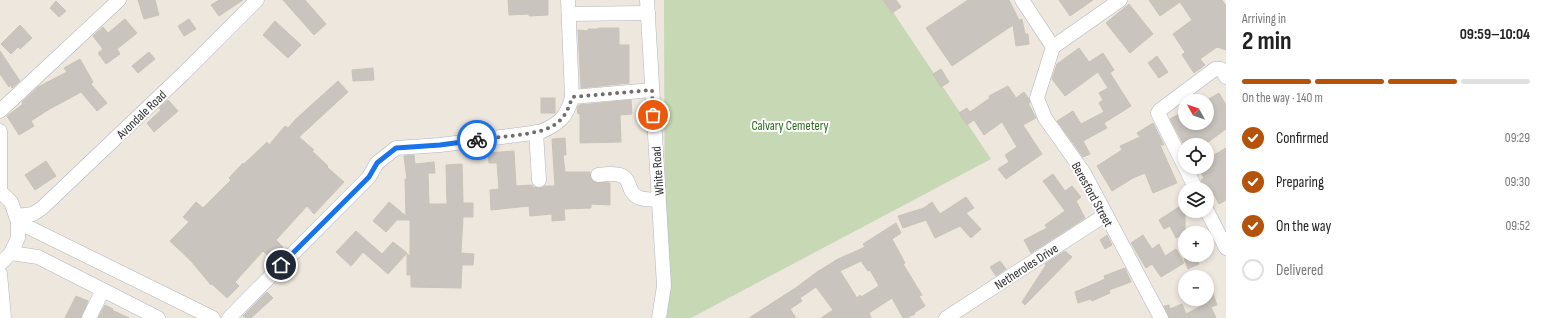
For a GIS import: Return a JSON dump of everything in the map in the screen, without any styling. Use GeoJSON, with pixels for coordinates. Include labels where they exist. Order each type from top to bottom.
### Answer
{"type":"FeatureCollection","features":[{"type":"Feature","properties":{"kind":"street"},"geometry":{"type":"LineString","coordinates":[[0,112],[119,0]]}},
{"type":"Feature","properties":{"kind":"street","name":"Avondale Road"},"geometry":{"type":"LineString","coordinates":[[18,219],[33,214],[42,208],[184,73],[257,0]]}},
{"type":"Feature","properties":{"kind":"street"},"geometry":{"type":"LineString","coordinates":[[1024,1],[1053,47],[1120,0]]}},
{"type":"Feature","properties":{"kind":"street"},"geometry":{"type":"LineString","coordinates":[[229,318],[369,177],[377,163],[396,148],[440,145],[536,132],[554,126],[562,119],[569,109],[572,97],[568,7],[647,6]]}},
{"type":"Feature","properties":{"kind":"street","name":"White Road"},"geometry":{"type":"LineString","coordinates":[[647,6],[664,286],[659,318]]}},
{"type":"Feature","properties":{"kind":"street","name":"Beresford Street"},"geometry":{"type":"LineString","coordinates":[[1053,47],[1037,98],[1045,118],[1084,173],[1161,318]]}},
{"type":"Feature","properties":{"kind":"street"},"geometry":{"type":"LineString","coordinates":[[1192,182],[1158,113],[1215,69],[1221,69],[1226,77]]}},
{"type":"Feature","properties":{"kind":"street"},"geometry":{"type":"LineString","coordinates":[[572,97],[652,90]]}},
{"type":"Feature","properties":{"kind":"street"},"geometry":{"type":"LineString","coordinates":[[0,132],[0,191],[11,202],[18,219],[18,238],[11,253],[0,264]]}},
{"type":"Feature","properties":{"kind":"street"},"geometry":{"type":"LineString","coordinates":[[536,132],[539,180]]}},
{"type":"Feature","properties":{"kind":"street"},"geometry":{"type":"LineString","coordinates":[[598,176],[612,173],[624,176],[628,179],[635,195],[640,198],[658,200]]}},
{"type":"Feature","properties":{"kind":"street","name":"Netheroles Drive"},"geometry":{"type":"LineString","coordinates":[[946,318],[1105,214]]}},
{"type":"Feature","properties":{"kind":"street"},"geometry":{"type":"LineString","coordinates":[[1211,218],[1226,248]]}},
{"type":"Feature","properties":{"kind":"street"},"geometry":{"type":"LineString","coordinates":[[18,219],[213,318]]}},
{"type":"Feature","properties":{"kind":"street"},"geometry":{"type":"LineString","coordinates":[[11,253],[38,257],[158,318]]}},
{"type":"Feature","properties":{"kind":"street"},"geometry":{"type":"LineString","coordinates":[[0,274],[4,318]]}},
{"type":"Feature","properties":{"kind":"street"},"geometry":{"type":"LineString","coordinates":[[89,318],[103,290]]}},
{"type":"Feature","properties":{"kind":"green space","name":"Calvary Cemetery"},"geometry":{"type":"Polygon","coordinates":[[[664,0],[885,0],[991,159],[691,318],[665,318],[664,0]]]}},
{"type":"Feature","properties":{"kind":"building"},"geometry":{"type":"Polygon","coordinates":[[[138,0],[155,0],[159,15],[144,19],[138,0]]]}},
{"type":"Feature","properties":{"kind":"building"},"geometry":{"type":"Polygon","coordinates":[[[219,0],[243,0],[219,16],[211,5],[219,0]]]}},
{"type":"Feature","properties":{"kind":"building"},"geometry":{"type":"Polygon","coordinates":[[[283,0],[305,0],[326,24],[314,35],[283,0]]]}},
{"type":"Feature","properties":{"kind":"building"},"geometry":{"type":"Polygon","coordinates":[[[508,0],[548,0],[548,15],[509,15],[508,0]]]}},
{"type":"Feature","properties":{"kind":"building"},"geometry":{"type":"Polygon","coordinates":[[[883,0],[896,0],[901,7],[892,13],[883,0]]]}},
{"type":"Feature","properties":{"kind":"building"},"geometry":{"type":"Polygon","coordinates":[[[968,0],[1009,0],[1019,20],[1022,19],[1025,34],[1028,34],[1029,44],[1016,46],[1013,25],[952,66],[926,28],[968,0]]]}},
{"type":"Feature","properties":{"kind":"building"},"geometry":{"type":"Polygon","coordinates":[[[1059,0],[1093,0],[1070,16],[1059,0]]]}},
{"type":"Feature","properties":{"kind":"building"},"geometry":{"type":"Polygon","coordinates":[[[1149,0],[1222,0],[1226,6],[1226,50],[1217,47],[1200,59],[1205,65],[1194,73],[1182,55],[1185,52],[1173,34],[1192,20],[1180,2],[1160,16],[1149,0]]]}},
{"type":"Feature","properties":{"kind":"building"},"geometry":{"type":"Polygon","coordinates":[[[56,1],[66,11],[59,17],[50,8],[56,1]]]}},
{"type":"Feature","properties":{"kind":"building"},"geometry":{"type":"Polygon","coordinates":[[[1129,4],[1153,34],[1130,53],[1106,23],[1129,4]]]}},
{"type":"Feature","properties":{"kind":"building"},"geometry":{"type":"Polygon","coordinates":[[[125,19],[137,33],[117,49],[120,54],[106,64],[98,53],[103,49],[93,36],[103,27],[108,33],[125,19]]]}},
{"type":"Feature","properties":{"kind":"building"},"geometry":{"type":"Polygon","coordinates":[[[189,19],[196,29],[184,36],[178,26],[189,19]]]}},
{"type":"Feature","properties":{"kind":"building"},"geometry":{"type":"Polygon","coordinates":[[[275,21],[301,45],[288,58],[263,35],[275,21]]]}},
{"type":"Feature","properties":{"kind":"building"},"geometry":{"type":"Polygon","coordinates":[[[20,25],[32,38],[20,49],[18,47],[11,54],[1,44],[20,25]]]}},
{"type":"Feature","properties":{"kind":"building"},"geometry":{"type":"Polygon","coordinates":[[[619,28],[619,45],[629,45],[629,83],[581,88],[578,30],[588,31],[588,29],[619,28]]]}},
{"type":"Feature","properties":{"kind":"building"},"geometry":{"type":"Polygon","coordinates":[[[1079,48],[1089,62],[1103,53],[1114,70],[1110,73],[1131,106],[1104,123],[1107,128],[1083,141],[1090,154],[1083,157],[1057,121],[1073,111],[1081,124],[1104,112],[1099,103],[1103,100],[1099,93],[1108,88],[1098,72],[1065,96],[1052,79],[1057,64],[1079,48]]]}},
{"type":"Feature","properties":{"kind":"building"},"geometry":{"type":"Polygon","coordinates":[[[0,51],[20,81],[12,88],[11,85],[9,87],[0,74],[0,51]]]}},
{"type":"Feature","properties":{"kind":"building"},"geometry":{"type":"Polygon","coordinates":[[[149,52],[155,59],[138,73],[132,66],[149,52]]]}},
{"type":"Feature","properties":{"kind":"building"},"geometry":{"type":"Polygon","coordinates":[[[1157,56],[1168,72],[1159,78],[1148,63],[1157,56]]]}},
{"type":"Feature","properties":{"kind":"building"},"geometry":{"type":"Polygon","coordinates":[[[80,59],[93,82],[91,84],[107,103],[97,111],[81,92],[31,121],[34,126],[19,135],[7,116],[23,104],[22,102],[38,87],[67,72],[64,68],[80,59]]]}},
{"type":"Feature","properties":{"kind":"building"},"geometry":{"type":"Polygon","coordinates":[[[373,68],[374,80],[353,81],[352,70],[373,68]]]}},
{"type":"Feature","properties":{"kind":"building"},"geometry":{"type":"Polygon","coordinates":[[[941,69],[949,82],[941,87],[933,74],[941,69]]]}},
{"type":"Feature","properties":{"kind":"building"},"geometry":{"type":"Polygon","coordinates":[[[338,81],[348,92],[299,137],[314,150],[312,151],[328,166],[327,167],[344,182],[314,214],[307,206],[276,240],[283,247],[271,259],[263,251],[235,282],[239,286],[227,298],[212,284],[211,285],[191,261],[170,241],[189,222],[183,217],[196,202],[203,208],[231,180],[229,178],[243,163],[244,164],[267,142],[269,145],[285,126],[288,128],[338,81]]]}},
{"type":"Feature","properties":{"kind":"building"},"geometry":{"type":"Polygon","coordinates":[[[1008,86],[1016,98],[1024,92],[1029,99],[1030,103],[1028,103],[1036,118],[1023,125],[1042,154],[1006,179],[998,169],[1009,162],[1005,155],[1017,147],[1002,122],[984,135],[974,120],[967,125],[959,113],[967,108],[970,112],[990,98],[989,96],[1008,86]]]}},
{"type":"Feature","properties":{"kind":"building"},"geometry":{"type":"Polygon","coordinates":[[[1219,93],[1226,105],[1226,129],[1214,138],[1180,138],[1170,119],[1178,115],[1178,130],[1214,130],[1214,96],[1219,93]]]}},
{"type":"Feature","properties":{"kind":"building"},"geometry":{"type":"Polygon","coordinates":[[[541,98],[555,98],[555,113],[541,113],[541,98]]]}},
{"type":"Feature","properties":{"kind":"building"},"geometry":{"type":"Polygon","coordinates":[[[168,100],[178,111],[154,132],[147,123],[161,110],[159,108],[168,100]]]}},
{"type":"Feature","properties":{"kind":"building"},"geometry":{"type":"Polygon","coordinates":[[[631,100],[632,114],[620,115],[621,142],[580,143],[580,113],[578,114],[577,108],[579,105],[631,100]]]}},
{"type":"Feature","properties":{"kind":"building"},"geometry":{"type":"Polygon","coordinates":[[[1153,123],[1164,145],[1160,145],[1177,183],[1153,193],[1145,173],[1133,178],[1112,191],[1097,166],[1122,150],[1120,146],[1140,137],[1137,133],[1153,123]]]}},
{"type":"Feature","properties":{"kind":"building"},"geometry":{"type":"Polygon","coordinates":[[[565,138],[566,155],[563,155],[565,172],[590,172],[591,179],[594,182],[610,183],[610,205],[591,204],[591,208],[564,209],[565,220],[552,221],[552,214],[530,216],[529,206],[491,210],[490,190],[499,189],[497,163],[489,163],[488,153],[514,151],[516,186],[532,185],[533,187],[539,188],[544,186],[555,186],[552,139],[565,138]]]}},
{"type":"Feature","properties":{"kind":"building"},"geometry":{"type":"Polygon","coordinates":[[[1226,148],[1226,200],[1219,204],[1214,195],[1214,182],[1202,182],[1201,180],[1204,178],[1202,174],[1214,174],[1214,155],[1226,148]]]}},
{"type":"Feature","properties":{"kind":"building"},"geometry":{"type":"Polygon","coordinates":[[[414,155],[415,164],[434,162],[435,173],[428,173],[429,204],[447,204],[446,165],[462,164],[463,203],[473,203],[473,217],[463,217],[461,253],[474,254],[473,265],[462,265],[461,288],[411,287],[411,275],[407,275],[407,254],[410,256],[410,220],[397,220],[386,232],[373,221],[389,202],[406,216],[405,179],[407,179],[404,156],[414,155]]]}},
{"type":"Feature","properties":{"kind":"building"},"geometry":{"type":"Polygon","coordinates":[[[46,161],[56,176],[35,190],[25,175],[46,161]]]}},
{"type":"Feature","properties":{"kind":"building"},"geometry":{"type":"Polygon","coordinates":[[[1053,174],[1065,191],[1072,186],[1081,197],[1076,201],[1085,218],[1031,253],[1024,240],[1047,228],[1045,225],[1065,211],[1043,181],[1053,174]]]}},
{"type":"Feature","properties":{"kind":"building"},"geometry":{"type":"Polygon","coordinates":[[[966,197],[974,208],[966,213],[981,229],[971,238],[960,226],[935,238],[926,220],[903,228],[898,216],[924,208],[932,202],[940,214],[966,197]]]}},
{"type":"Feature","properties":{"kind":"building"},"geometry":{"type":"Polygon","coordinates":[[[1178,208],[1178,218],[1185,218],[1185,226],[1178,226],[1178,237],[1176,238],[1170,226],[1164,229],[1159,220],[1178,208]]]}},
{"type":"Feature","properties":{"kind":"building"},"geometry":{"type":"Polygon","coordinates":[[[896,223],[901,233],[892,239],[905,263],[903,264],[922,295],[919,296],[925,306],[914,313],[915,314],[907,318],[903,318],[892,298],[869,313],[871,318],[821,318],[833,310],[816,287],[800,298],[802,301],[790,309],[796,318],[749,318],[838,259],[865,247],[863,244],[896,223]],[[861,261],[840,271],[857,298],[879,286],[870,270],[868,271],[861,261]]]}},
{"type":"Feature","properties":{"kind":"building"},"geometry":{"type":"Polygon","coordinates":[[[356,231],[382,254],[393,242],[407,253],[388,274],[363,252],[351,266],[336,252],[356,231]]]}},
{"type":"Feature","properties":{"kind":"building"},"geometry":{"type":"Polygon","coordinates":[[[1107,235],[1112,245],[1105,249],[1100,240],[1107,235]]]}},
{"type":"Feature","properties":{"kind":"building"},"geometry":{"type":"Polygon","coordinates":[[[1143,235],[1152,249],[1159,244],[1165,256],[1176,249],[1178,252],[1178,262],[1184,263],[1161,277],[1152,264],[1146,268],[1131,243],[1143,235]]]}},
{"type":"Feature","properties":{"kind":"building"},"geometry":{"type":"Polygon","coordinates":[[[1065,251],[1072,257],[1025,305],[1022,302],[1046,265],[1045,264],[1065,251]]]}},
{"type":"Feature","properties":{"kind":"building"},"geometry":{"type":"Polygon","coordinates":[[[1000,261],[1006,269],[996,276],[990,267],[1000,261]]]}},
{"type":"Feature","properties":{"kind":"building"},"geometry":{"type":"Polygon","coordinates":[[[1185,262],[1198,262],[1199,264],[1188,269],[1185,262]]]}},
{"type":"Feature","properties":{"kind":"building"},"geometry":{"type":"Polygon","coordinates":[[[1125,268],[1131,282],[1109,290],[1110,293],[1092,301],[1091,299],[1078,303],[1075,292],[1105,279],[1104,276],[1125,268]]]}},
{"type":"Feature","properties":{"kind":"building"},"geometry":{"type":"Polygon","coordinates":[[[267,292],[273,298],[251,318],[246,318],[243,316],[267,292]]]}},
{"type":"Feature","properties":{"kind":"building"},"geometry":{"type":"Polygon","coordinates":[[[76,296],[88,301],[81,318],[65,318],[76,296]]]}},
{"type":"Feature","properties":{"kind":"building"},"geometry":{"type":"Polygon","coordinates":[[[1214,296],[1217,305],[1214,306],[1214,296]]]}},
{"type":"Feature","properties":{"kind":"building"},"geometry":{"type":"Polygon","coordinates":[[[105,305],[113,309],[112,310],[129,318],[98,318],[105,305]]]}},
{"type":"Feature","properties":{"kind":"building"},"geometry":{"type":"Polygon","coordinates":[[[1169,305],[1170,309],[1178,306],[1183,306],[1186,314],[1201,306],[1214,306],[1211,307],[1216,318],[1169,318],[1164,306],[1169,305]]]}},
{"type":"Feature","properties":{"kind":"way so far"},"geometry":{"type":"LineString","coordinates":[[477,140],[540,132],[554,126],[562,119],[569,109],[572,97],[652,90],[653,115]]}},
{"type":"Feature","properties":{"kind":"route"},"geometry":{"type":"LineString","coordinates":[[281,265],[369,177],[377,163],[396,148],[440,145],[477,140]]}}]}
